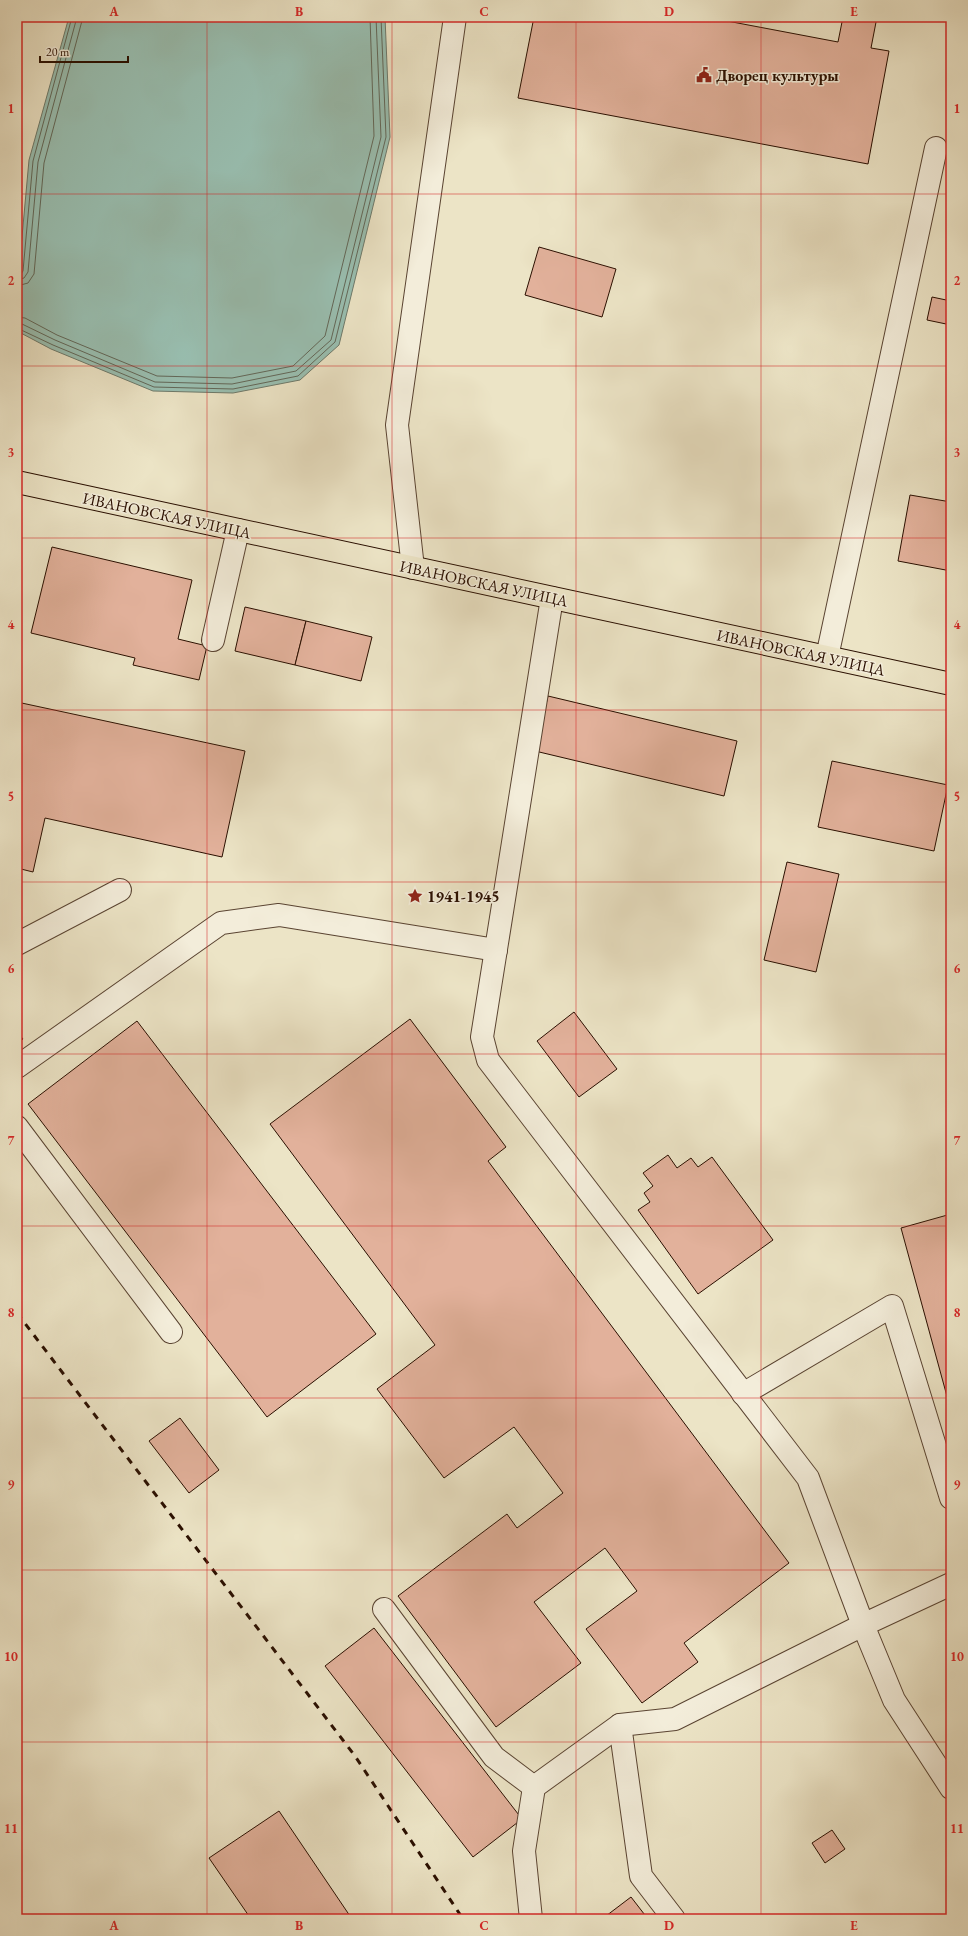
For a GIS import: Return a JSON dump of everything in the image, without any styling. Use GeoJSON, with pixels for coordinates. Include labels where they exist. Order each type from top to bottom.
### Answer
{"type":"FeatureCollection","features":[{"type":"Feature","properties":{"kind":"main road","name":"ИВАНОВСКАЯ УЛИЦА"},"geometry":{"type":"LineString","coordinates":[[17,482],[951,684]]}},
{"type":"Feature","properties":{"kind":"lane"},"geometry":{"type":"LineString","coordinates":[[413,568],[397,425],[455,17]]}},
{"type":"Feature","properties":{"kind":"lane"},"geometry":{"type":"LineString","coordinates":[[827,657],[936,148]]}},
{"type":"Feature","properties":{"kind":"lane"},"geometry":{"type":"LineString","coordinates":[[213,640],[238,530]]}},
{"type":"Feature","properties":{"kind":"lane"},"geometry":{"type":"LineString","coordinates":[[552,598],[482,1037],[488,1060],[808,1478],[863,1625],[894,1700],[951,1788]]}},
{"type":"Feature","properties":{"kind":"lane"},"geometry":{"type":"LineString","coordinates":[[17,944],[120,890]]}},
{"type":"Feature","properties":{"kind":"lane"},"geometry":{"type":"LineString","coordinates":[[17,1067],[221,923],[279,915],[496,950]]}},
{"type":"Feature","properties":{"kind":"lane"},"geometry":{"type":"LineString","coordinates":[[17,1127],[171,1332]]}},
{"type":"Feature","properties":{"kind":"lane"},"geometry":{"type":"LineString","coordinates":[[743,1394],[892,1306],[951,1498]]}},
{"type":"Feature","properties":{"kind":"lane"},"geometry":{"type":"LineString","coordinates":[[531,1919],[524,1851],[534,1787],[620,1725],[675,1719],[863,1625],[951,1584]]}},
{"type":"Feature","properties":{"kind":"lane"},"geometry":{"type":"LineString","coordinates":[[384,1609],[494,1757],[534,1787]]}},
{"type":"Feature","properties":{"kind":"lane"},"geometry":{"type":"LineString","coordinates":[[620,1725],[641,1876],[674,1919]]}},
{"type":"Feature","properties":{"kind":"water"},"geometry":{"type":"Polygon","coordinates":[[[69,17],[385,17],[390,137],[339,345],[300,380],[233,393],[153,391],[51,349],[17,331],[17,292],[29,160],[69,17]]]}},
{"type":"Feature","properties":{"kind":"building","name":"Дворец культуры"},"geometry":{"type":"Polygon","coordinates":[[[534,17],[706,17],[838,42],[843,17],[877,17],[871,48],[889,51],[868,164],[518,98],[534,17]]]}},
{"type":"Feature","properties":{"kind":"building"},"geometry":{"type":"Polygon","coordinates":[[[539,247],[616,269],[602,317],[525,295],[539,247]]]}},
{"type":"Feature","properties":{"kind":"building"},"geometry":{"type":"Polygon","coordinates":[[[932,297],[951,301],[951,325],[927,320],[932,297]]]}},
{"type":"Feature","properties":{"kind":"building"},"geometry":{"type":"Polygon","coordinates":[[[910,495],[951,502],[951,571],[898,561],[910,495]]]}},
{"type":"Feature","properties":{"kind":"building"},"geometry":{"type":"Polygon","coordinates":[[[52,547],[192,580],[178,639],[207,646],[199,680],[133,665],[135,658],[31,633],[52,547]]]}},
{"type":"Feature","properties":{"kind":"building"},"geometry":{"type":"Polygon","coordinates":[[[245,607],[306,621],[295,665],[235,651],[245,607]]]}},
{"type":"Feature","properties":{"kind":"building"},"geometry":{"type":"Polygon","coordinates":[[[306,621],[372,637],[361,681],[295,665],[306,621]]]}},
{"type":"Feature","properties":{"kind":"building"},"geometry":{"type":"Polygon","coordinates":[[[548,696],[737,741],[724,796],[535,751],[548,696]]]}},
{"type":"Feature","properties":{"kind":"building"},"geometry":{"type":"Polygon","coordinates":[[[17,702],[245,751],[222,857],[45,818],[33,872],[17,868],[17,702]]]}},
{"type":"Feature","properties":{"kind":"building"},"geometry":{"type":"Polygon","coordinates":[[[832,761],[948,785],[934,851],[818,827],[832,761]]]}},
{"type":"Feature","properties":{"kind":"building"},"geometry":{"type":"Polygon","coordinates":[[[787,862],[839,874],[816,972],[764,960],[787,862]]]}},
{"type":"Feature","properties":{"kind":"building"},"geometry":{"type":"Polygon","coordinates":[[[574,1012],[617,1069],[579,1097],[537,1041],[574,1012]]]}},
{"type":"Feature","properties":{"kind":"building"},"geometry":{"type":"Polygon","coordinates":[[[410,1019],[506,1147],[488,1161],[789,1563],[684,1643],[698,1662],[642,1703],[586,1629],[637,1591],[605,1548],[534,1602],[581,1663],[496,1727],[398,1596],[507,1514],[517,1528],[563,1493],[514,1427],[444,1478],[377,1389],[435,1345],[270,1124],[410,1019]]]}},
{"type":"Feature","properties":{"kind":"building"},"geometry":{"type":"Polygon","coordinates":[[[137,1021],[376,1334],[267,1417],[28,1104],[137,1021]]]}},
{"type":"Feature","properties":{"kind":"building"},"geometry":{"type":"Polygon","coordinates":[[[17,1032],[23,1039],[17,1043],[17,1032]]]}},
{"type":"Feature","properties":{"kind":"building"},"geometry":{"type":"Polygon","coordinates":[[[668,1155],[677,1168],[691,1158],[698,1167],[712,1157],[773,1240],[698,1294],[638,1210],[650,1202],[644,1193],[653,1186],[643,1173],[668,1155]]]}},
{"type":"Feature","properties":{"kind":"building"},"geometry":{"type":"Polygon","coordinates":[[[951,1214],[951,1411],[901,1228],[951,1214]]]}},
{"type":"Feature","properties":{"kind":"building"},"geometry":{"type":"Polygon","coordinates":[[[180,1418],[219,1470],[189,1493],[149,1441],[180,1418]]]}},
{"type":"Feature","properties":{"kind":"building"},"geometry":{"type":"Polygon","coordinates":[[[374,1628],[522,1819],[473,1857],[325,1666],[374,1628]]]}},
{"type":"Feature","properties":{"kind":"building"},"geometry":{"type":"Polygon","coordinates":[[[279,1811],[352,1919],[251,1919],[209,1858],[279,1811]]]}},
{"type":"Feature","properties":{"kind":"building"},"geometry":{"type":"Polygon","coordinates":[[[832,1830],[845,1849],[825,1863],[812,1843],[832,1830]]]}},
{"type":"Feature","properties":{"kind":"building"},"geometry":{"type":"Polygon","coordinates":[[[631,1897],[648,1919],[602,1919],[631,1897]]]}},
{"type":"Feature","properties":{"kind":"railway"},"geometry":{"type":"LineString","coordinates":[[17,1313],[355,1756],[463,1919]]}},
{"type":"Feature","properties":{"kind":"place","name":"Дворец культуры"},"geometry":{"type":"Point","coordinates":[704,75]}},
{"type":"Feature","properties":{"kind":"place","name":"1941-1945"},"geometry":{"type":"Point","coordinates":[415,896]}}]}
